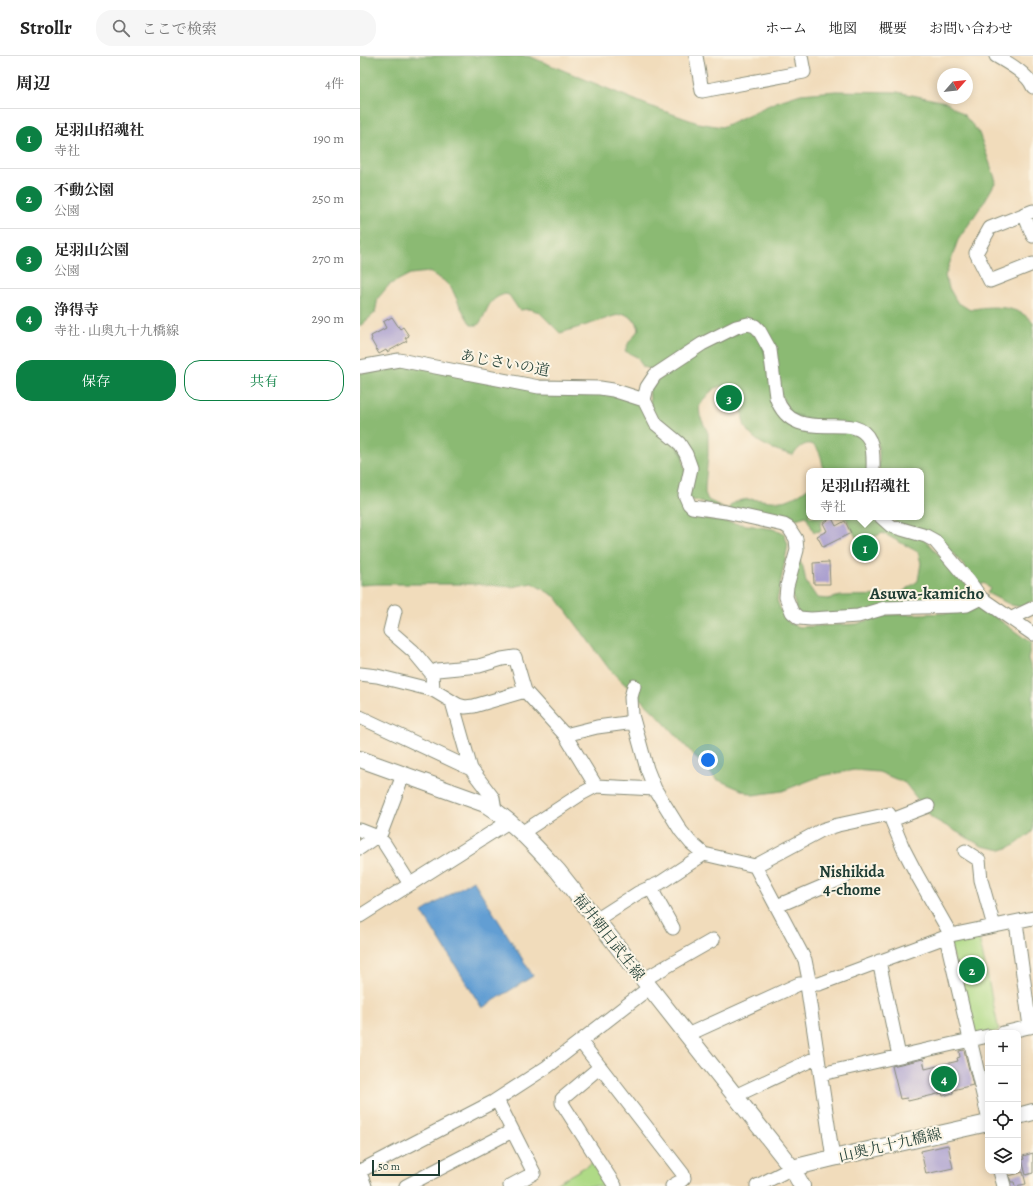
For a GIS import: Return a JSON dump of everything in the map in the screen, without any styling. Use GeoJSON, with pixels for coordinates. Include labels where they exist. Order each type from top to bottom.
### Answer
{"type":"FeatureCollection","features":[{"type":"Feature","properties":{"kind":"main road","name":"福井朝日武生線"},"geometry":{"type":"LineString","coordinates":[[360,759],[485,804],[523,832],[558,871],[792,1168],[802,1186]]}},
{"type":"Feature","properties":{"kind":"main road"},"geometry":{"type":"LineString","coordinates":[[1021,1115],[1033,1112]]}},
{"type":"Feature","properties":{"kind":"main road","name":"山奥九十九橋線"},"geometry":{"type":"LineString","coordinates":[[792,1168],[985,1124]]}},
{"type":"Feature","properties":{"kind":"street"},"geometry":{"type":"LineString","coordinates":[[696,56],[702,91],[804,72],[801,56]]}},
{"type":"Feature","properties":{"kind":"street"},"geometry":{"type":"LineString","coordinates":[[996,56],[1014,66],[1031,83],[1033,87]]}},
{"type":"Feature","properties":{"kind":"street"},"geometry":{"type":"LineString","coordinates":[[1033,236],[1028,213],[990,228],[976,253],[990,281],[1033,264]]}},
{"type":"Feature","properties":{"kind":"street"},"geometry":{"type":"LineString","coordinates":[[873,468],[872,444],[870,439],[861,429],[850,426],[806,425],[786,414],[778,403],[776,397],[770,350],[759,330],[755,326],[748,324],[736,327],[702,344],[655,375],[647,387],[644,400],[656,424],[679,443],[686,454],[691,468],[684,495],[692,507],[726,512],[784,524],[792,531],[796,539],[797,550],[787,586],[786,597],[795,616],[799,618],[858,616],[885,608],[957,606],[967,604],[981,598]]}},
{"type":"Feature","properties":{"kind":"street","name":"あじさいの道"},"geometry":{"type":"LineString","coordinates":[[360,367],[399,360],[539,387],[600,388],[613,390],[644,400]]}},
{"type":"Feature","properties":{"kind":"street"},"geometry":{"type":"LineString","coordinates":[[884,520],[891,526],[926,536],[935,541],[969,581],[981,598],[1012,618],[1033,634]]}},
{"type":"Feature","properties":{"kind":"street"},"geometry":{"type":"LineString","coordinates":[[1012,618],[1033,608]]}},
{"type":"Feature","properties":{"kind":"street"},"geometry":{"type":"LineString","coordinates":[[395,611],[390,630],[413,651],[432,674],[433,690]]}},
{"type":"Feature","properties":{"kind":"street"},"geometry":{"type":"LineString","coordinates":[[432,674],[442,669],[479,666],[502,659],[515,657],[526,691],[565,735],[596,786]]}},
{"type":"Feature","properties":{"kind":"street"},"geometry":{"type":"LineString","coordinates":[[360,674],[377,676],[433,690],[452,702],[465,707],[474,706],[526,691]]}},
{"type":"Feature","properties":{"kind":"street"},"geometry":{"type":"LineString","coordinates":[[634,686],[631,697],[632,715],[655,789],[680,831],[704,854],[755,866],[822,830],[889,814],[917,875],[949,936],[970,1040],[985,1103]]}},
{"type":"Feature","properties":{"kind":"street"},"geometry":{"type":"LineString","coordinates":[[452,702],[471,769],[493,798],[495,810]]}},
{"type":"Feature","properties":{"kind":"street"},"geometry":{"type":"LineString","coordinates":[[360,717],[471,769]]}},
{"type":"Feature","properties":{"kind":"street"},"geometry":{"type":"LineString","coordinates":[[565,735],[597,727],[634,722]]}},
{"type":"Feature","properties":{"kind":"street"},"geometry":{"type":"LineString","coordinates":[[360,848],[378,837],[381,833],[403,775]]}},
{"type":"Feature","properties":{"kind":"street"},"geometry":{"type":"LineString","coordinates":[[523,832],[581,794],[596,786],[655,789]]}},
{"type":"Feature","properties":{"kind":"street"},"geometry":{"type":"LineString","coordinates":[[892,820],[928,806]]}},
{"type":"Feature","properties":{"kind":"street"},"geometry":{"type":"LineString","coordinates":[[360,916],[510,821]]}},
{"type":"Feature","properties":{"kind":"street"},"geometry":{"type":"LineString","coordinates":[[360,830],[378,837],[384,843],[410,884]]}},
{"type":"Feature","properties":{"kind":"street"},"geometry":{"type":"LineString","coordinates":[[965,851],[979,860],[981,880],[994,926]]}},
{"type":"Feature","properties":{"kind":"street"},"geometry":{"type":"LineString","coordinates":[[596,920],[704,854]]}},
{"type":"Feature","properties":{"kind":"street"},"geometry":{"type":"LineString","coordinates":[[755,866],[806,960],[820,1074],[833,1158]]}},
{"type":"Feature","properties":{"kind":"street"},"geometry":{"type":"LineString","coordinates":[[777,906],[845,877]]}},
{"type":"Feature","properties":{"kind":"street"},"geometry":{"type":"LineString","coordinates":[[650,887],[674,928]]}},
{"type":"Feature","properties":{"kind":"street"},"geometry":{"type":"LineString","coordinates":[[687,1035],[799,984],[819,984],[949,936],[1033,918]]}},
{"type":"Feature","properties":{"kind":"street"},"geometry":{"type":"LineString","coordinates":[[1016,922],[1029,993],[1032,1027],[1018,1030]]}},
{"type":"Feature","properties":{"kind":"street"},"geometry":{"type":"LineString","coordinates":[[365,1186],[360,1172],[497,1100],[546,1067],[580,1041],[646,984],[713,940]]}},
{"type":"Feature","properties":{"kind":"street"},"geometry":{"type":"LineString","coordinates":[[879,961],[899,1056]]}},
{"type":"Feature","properties":{"kind":"street"},"geometry":{"type":"LineString","coordinates":[[820,1074],[985,1037]]}},
{"type":"Feature","properties":{"kind":"street"},"geometry":{"type":"LineString","coordinates":[[580,1041],[684,1174],[684,1178],[672,1186]]}},
{"type":"Feature","properties":{"kind":"street"},"geometry":{"type":"LineString","coordinates":[[735,1096],[818,1057]]}},
{"type":"Feature","properties":{"kind":"street"},"geometry":{"type":"LineString","coordinates":[[600,1067],[562,1099],[562,1103],[615,1186]]}},
{"type":"Feature","properties":{"kind":"street"},"geometry":{"type":"LineString","coordinates":[[497,1100],[534,1173],[532,1181],[510,1186]]}},
{"type":"Feature","properties":{"kind":"street"},"geometry":{"type":"LineString","coordinates":[[406,1186],[512,1130]]}},
{"type":"Feature","properties":{"kind":"street"},"geometry":{"type":"LineString","coordinates":[[757,1186],[792,1168]]}},
{"type":"Feature","properties":{"kind":"street"},"geometry":{"type":"LineString","coordinates":[[1001,1174],[1004,1186]]}},
{"type":"Feature","properties":{"kind":"green space"},"geometry":{"type":"Polygon","coordinates":[[[360,56],[531,57],[647,105],[698,123],[722,127],[776,102],[801,94],[836,91],[897,92],[937,100],[937,104],[949,104],[964,115],[979,133],[996,181],[984,202],[958,240],[945,276],[949,288],[957,302],[970,310],[986,307],[1004,308],[1020,313],[1033,323],[1033,601],[1021,607],[1011,605],[987,593],[990,589],[984,583],[980,586],[953,553],[892,520],[924,520],[924,468],[879,468],[879,452],[876,438],[866,428],[807,422],[788,413],[755,324],[654,370],[643,367],[637,357],[625,351],[629,342],[639,329],[636,321],[625,314],[560,333],[539,312],[530,309],[519,310],[509,295],[505,294],[491,303],[478,325],[471,325],[452,289],[443,280],[429,272],[410,274],[389,285],[378,298],[375,313],[360,326],[360,56]]]}},
{"type":"Feature","properties":{"kind":"green space"},"geometry":{"type":"Polygon","coordinates":[[[748,328],[761,339],[778,410],[857,431],[867,444],[869,468],[823,468],[821,456],[815,446],[805,444],[793,455],[761,443],[751,435],[744,424],[741,404],[736,392],[732,388],[721,386],[713,389],[699,405],[700,416],[708,433],[705,493],[708,500],[726,509],[689,499],[694,472],[651,410],[649,388],[684,358],[748,328]]]}},
{"type":"Feature","properties":{"kind":"green space"},"geometry":{"type":"Polygon","coordinates":[[[392,364],[601,392],[642,401],[682,452],[691,510],[707,519],[773,529],[784,534],[788,545],[777,600],[781,611],[789,623],[800,627],[857,624],[887,615],[950,613],[968,610],[979,605],[1031,643],[1028,659],[1033,673],[1033,830],[1031,833],[1015,845],[1002,850],[982,846],[932,818],[905,783],[879,772],[854,770],[821,776],[782,791],[753,795],[716,779],[656,714],[610,670],[556,597],[532,583],[512,587],[476,584],[360,585],[360,373],[375,371],[392,364]]]}},
{"type":"Feature","properties":{"kind":"green space"},"geometry":{"type":"Polygon","coordinates":[[[806,489],[806,516],[786,522],[728,509],[739,501],[753,499],[781,501],[796,496],[806,489]]]}},
{"type":"Feature","properties":{"kind":"green space"},"geometry":{"type":"Polygon","coordinates":[[[808,520],[824,520],[820,523],[821,531],[814,532],[808,520]]]}},
{"type":"Feature","properties":{"kind":"green space"},"geometry":{"type":"Polygon","coordinates":[[[847,520],[883,520],[926,541],[974,593],[966,600],[857,613],[799,615],[790,590],[798,558],[803,567],[806,582],[817,598],[828,599],[841,596],[898,595],[918,581],[921,563],[918,552],[883,533],[873,537],[867,542],[858,541],[847,520]]]}},
{"type":"Feature","properties":{"kind":"green space"},"geometry":{"type":"Polygon","coordinates":[[[978,933],[999,1030],[985,1030],[985,1034],[972,1036],[949,939],[978,933]]]}},
{"type":"Feature","properties":{"kind":"green space"},"geometry":{"type":"Polygon","coordinates":[[[595,1161],[611,1186],[552,1186],[595,1161]]]}},
{"type":"Feature","properties":{"kind":"water"},"geometry":{"type":"Polygon","coordinates":[[[473,880],[533,976],[482,1008],[422,912],[473,880]]]}},
{"type":"Feature","properties":{"kind":"building"},"geometry":{"type":"Polygon","coordinates":[[[392,317],[400,329],[403,327],[409,336],[405,338],[407,341],[387,352],[386,350],[379,354],[371,340],[371,336],[386,328],[383,322],[392,317]]]}},
{"type":"Feature","properties":{"kind":"building"},"geometry":{"type":"Polygon","coordinates":[[[828,520],[833,520],[836,526],[845,521],[851,533],[823,547],[817,536],[827,531],[823,523],[828,520]]]}},
{"type":"Feature","properties":{"kind":"building"},"geometry":{"type":"Polygon","coordinates":[[[829,562],[830,584],[814,584],[813,563],[829,562]]]}},
{"type":"Feature","properties":{"kind":"building"},"geometry":{"type":"Polygon","coordinates":[[[964,1050],[973,1085],[953,1090],[953,1093],[943,1096],[942,1093],[908,1101],[907,1098],[900,1099],[892,1066],[923,1059],[925,1069],[958,1061],[957,1058],[960,1057],[959,1051],[964,1050]]]}},
{"type":"Feature","properties":{"kind":"building"},"geometry":{"type":"Polygon","coordinates":[[[948,1145],[953,1168],[926,1174],[921,1151],[948,1145]]]}},
{"type":"Feature","properties":{"kind":"building"},"geometry":{"type":"Polygon","coordinates":[[[1033,1153],[1033,1173],[1026,1175],[1022,1160],[1024,1159],[1023,1156],[1033,1153]]]}},
{"type":"Feature","properties":{"kind":"building"},"geometry":{"type":"Polygon","coordinates":[[[1023,1172],[1026,1184],[1015,1186],[1014,1182],[1011,1182],[1009,1176],[1021,1174],[1023,1172]]]}},
{"type":"Feature","properties":{"kind":"place","name":"足羽山公園"},"geometry":{"type":"Point","coordinates":[729,398]}},
{"type":"Feature","properties":{"kind":"place","name":"足羽山招魂社"},"geometry":{"type":"Point","coordinates":[865,548]}},
{"type":"Feature","properties":{"kind":"place","name":"不動公園"},"geometry":{"type":"Point","coordinates":[972,970]}},
{"type":"Feature","properties":{"kind":"place","name":"浄得寺"},"geometry":{"type":"Point","coordinates":[944,1079]}},
{"type":"Feature","properties":{"kind":"district","name":"Asuwa-kamicho"},"geometry":{"type":"Point","coordinates":[927,593]}},
{"type":"Feature","properties":{"kind":"district","name":"Nishikida 4-chome"},"geometry":{"type":"Point","coordinates":[852,880]}}]}
